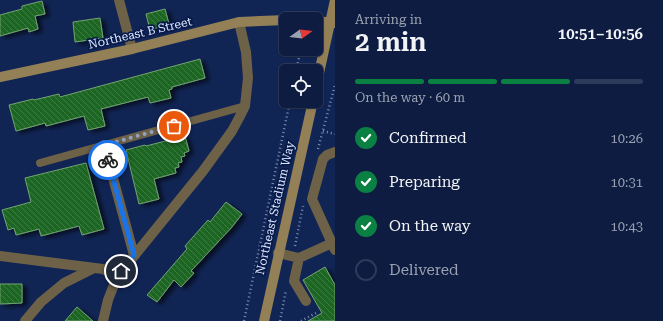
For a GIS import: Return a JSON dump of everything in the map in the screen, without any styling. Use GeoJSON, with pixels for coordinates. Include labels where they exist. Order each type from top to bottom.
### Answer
{"type":"FeatureCollection","features":[{"type":"Feature","properties":{"kind":"main road"},"geometry":{"type":"LineString","coordinates":[[322,64],[333,22],[335,0]]}},
{"type":"Feature","properties":{"kind":"main road","name":"Northeast B Street"},"geometry":{"type":"LineString","coordinates":[[0,77],[132,49],[239,22],[279,20]]}},
{"type":"Feature","properties":{"kind":"main road"},"geometry":{"type":"LineString","coordinates":[[323,21],[333,22]]}},
{"type":"Feature","properties":{"kind":"main road","name":"Northeast Stadium Way"},"geometry":{"type":"LineString","coordinates":[[264,321],[311,108]]}},
{"type":"Feature","properties":{"kind":"street"},"geometry":{"type":"LineString","coordinates":[[119,0],[132,49]]}},
{"type":"Feature","properties":{"kind":"street"},"geometry":{"type":"LineString","coordinates":[[103,321],[108,300],[117,277],[203,171],[232,131],[245,106],[248,64],[239,22]]}},
{"type":"Feature","properties":{"kind":"street"},"geometry":{"type":"LineString","coordinates":[[104,145],[134,255]]}},
{"type":"Feature","properties":{"kind":"street"},"geometry":{"type":"LineString","coordinates":[[278,253],[299,258],[333,247],[312,199],[323,159],[327,155],[335,152]]}},
{"type":"Feature","properties":{"kind":"street"},"geometry":{"type":"LineString","coordinates":[[0,256],[103,269],[117,277]]}},
{"type":"Feature","properties":{"kind":"street"},"geometry":{"type":"LineString","coordinates":[[299,258],[294,281],[306,301]]}},
{"type":"Feature","properties":{"kind":"street"},"geometry":{"type":"LineString","coordinates":[[26,321],[41,302],[64,283],[94,268]]}},
{"type":"Feature","properties":{"kind":"lane"},"geometry":{"type":"LineString","coordinates":[[40,163],[245,106]]}},
{"type":"Feature","properties":{"kind":"path"},"geometry":{"type":"LineString","coordinates":[[244,321],[289,108]]}},
{"type":"Feature","properties":{"kind":"path"},"geometry":{"type":"LineString","coordinates":[[323,131],[335,134]]}},
{"type":"Feature","properties":{"kind":"path"},"geometry":{"type":"LineString","coordinates":[[301,321],[318,312]]}},
{"type":"Feature","properties":{"kind":"building"},"geometry":{"type":"Polygon","coordinates":[[[42,1],[45,14],[35,16],[38,29],[29,32],[28,28],[0,36],[0,15],[22,9],[22,6],[42,1]]]}},
{"type":"Feature","properties":{"kind":"building"},"geometry":{"type":"Polygon","coordinates":[[[165,9],[169,24],[150,30],[146,14],[165,9]]]}},
{"type":"Feature","properties":{"kind":"building"},"geometry":{"type":"Polygon","coordinates":[[[100,18],[103,38],[75,42],[73,22],[100,18]]]}},
{"type":"Feature","properties":{"kind":"building"},"geometry":{"type":"Polygon","coordinates":[[[200,59],[205,78],[172,87],[172,89],[169,90],[171,98],[150,103],[148,97],[101,109],[105,126],[88,130],[84,116],[46,126],[45,123],[16,131],[9,105],[59,94],[60,97],[200,59]]]}},
{"type":"Feature","properties":{"kind":"building"},"geometry":{"type":"Polygon","coordinates":[[[185,136],[189,151],[184,153],[185,156],[181,157],[182,162],[178,163],[179,167],[175,168],[176,173],[154,179],[159,199],[139,204],[126,150],[185,136]]]}},
{"type":"Feature","properties":{"kind":"building"},"geometry":{"type":"Polygon","coordinates":[[[86,163],[104,229],[82,235],[79,226],[41,236],[39,229],[16,235],[14,228],[8,230],[2,210],[31,202],[25,178],[86,163]]]}},
{"type":"Feature","properties":{"kind":"building"},"geometry":{"type":"Polygon","coordinates":[[[226,202],[242,214],[232,227],[191,271],[194,273],[181,287],[174,280],[157,302],[147,295],[187,249],[185,246],[208,220],[210,222],[226,202]]]}},
{"type":"Feature","properties":{"kind":"building"},"geometry":{"type":"Polygon","coordinates":[[[325,267],[335,285],[335,321],[308,321],[322,313],[303,280],[325,267]]]}},
{"type":"Feature","properties":{"kind":"building"},"geometry":{"type":"Polygon","coordinates":[[[0,284],[22,284],[22,303],[0,304],[0,284]]]}},
{"type":"Feature","properties":{"kind":"building"},"geometry":{"type":"Polygon","coordinates":[[[77,307],[93,321],[65,321],[77,307]]]}},
{"type":"Feature","properties":{"kind":"way so far"},"geometry":{"type":"LineString","coordinates":[[108,160],[104,145],[174,126]]}},
{"type":"Feature","properties":{"kind":"route"},"geometry":{"type":"LineString","coordinates":[[108,160],[134,255],[121,271]]}}]}
